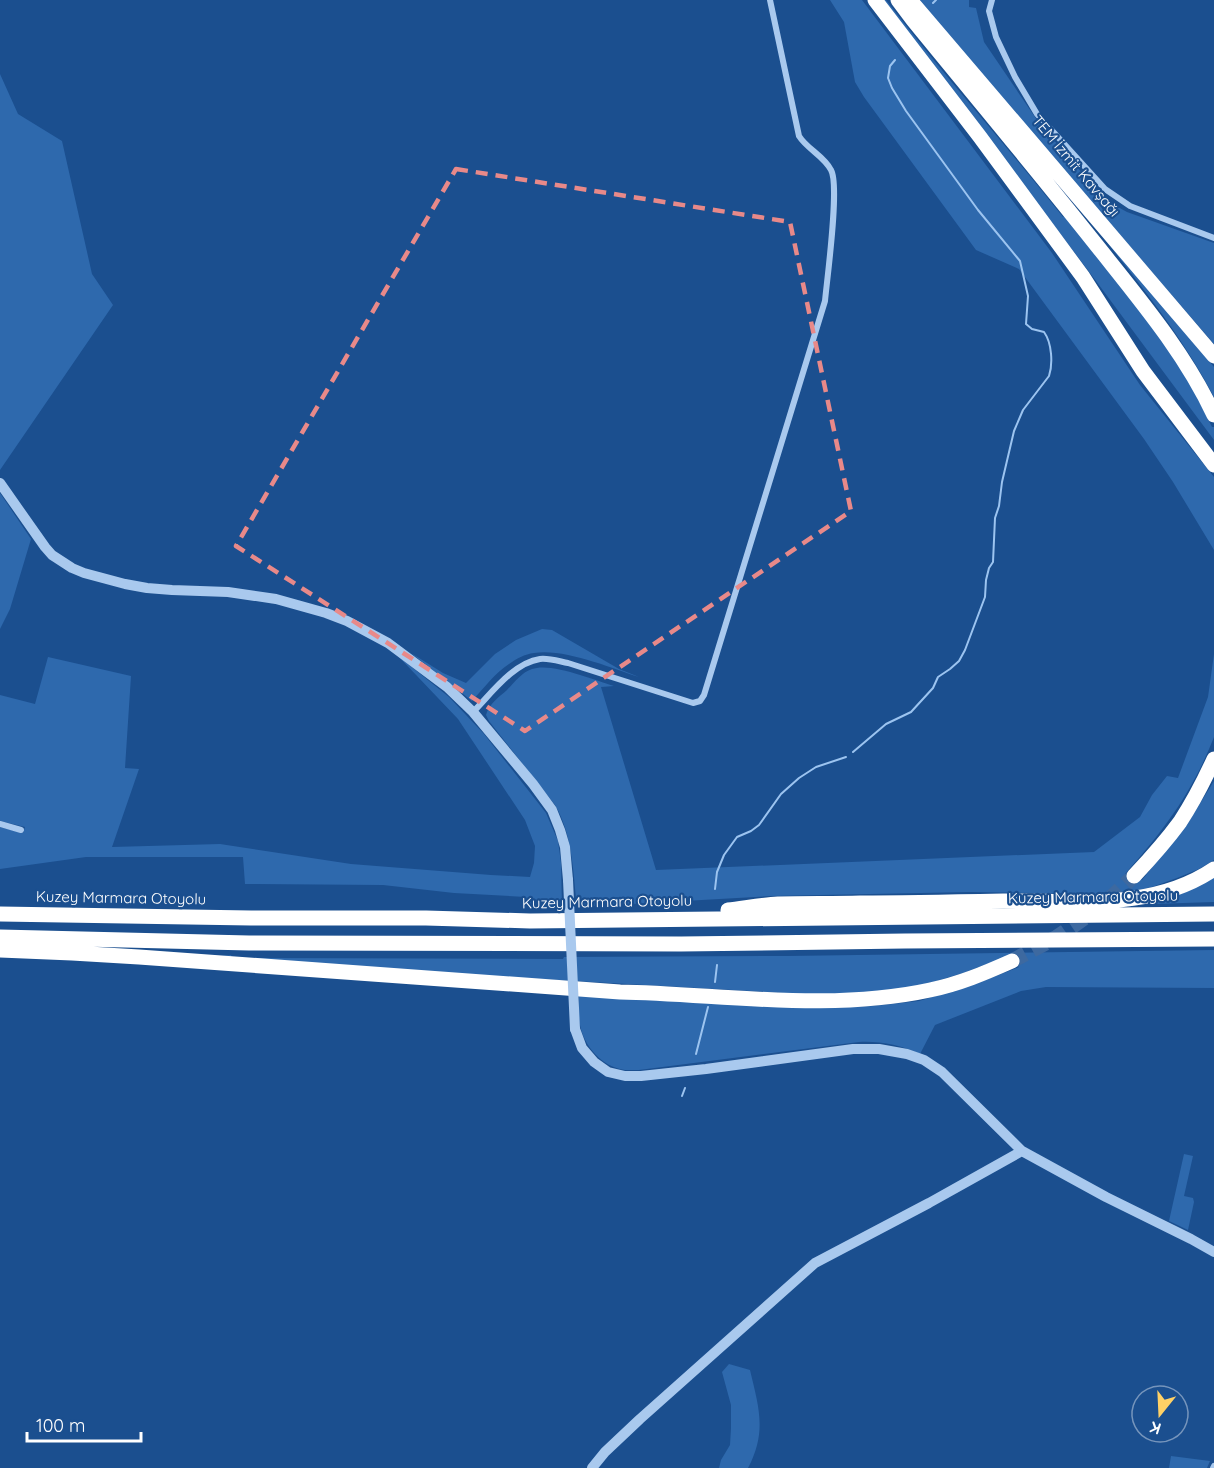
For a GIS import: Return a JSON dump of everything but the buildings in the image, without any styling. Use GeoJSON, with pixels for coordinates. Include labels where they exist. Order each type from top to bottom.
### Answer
{"type":"FeatureCollection","features":[{"type":"Feature","properties":{"kind":"highway"},"geometry":{"type":"LineString","coordinates":[[875,0],[1214,450]]}},
{"type":"Feature","properties":{"kind":"highway"},"geometry":{"type":"LineString","coordinates":[[898,0],[1042,176],[1161,328],[1204,394],[1214,415]]}},
{"type":"Feature","properties":{"kind":"highway","name":"TEM İzmit Kavşağı"},"geometry":{"type":"LineString","coordinates":[[910,0],[1214,356]]}},
{"type":"Feature","properties":{"kind":"highway"},"geometry":{"type":"LineString","coordinates":[[1083,277],[1143,371],[1214,465]]}},
{"type":"Feature","properties":{"kind":"highway"},"geometry":{"type":"LineString","coordinates":[[1134,876],[1179,822],[1214,759]]}},
{"type":"Feature","properties":{"kind":"highway"},"geometry":{"type":"LineString","coordinates":[[648,919],[778,904],[1128,900],[1168,891],[1214,869]]}},
{"type":"Feature","properties":{"kind":"highway","name":"Kuzey Marmara Otoyolu"},"geometry":{"type":"LineString","coordinates":[[0,914],[530,921],[1214,914]]}},
{"type":"Feature","properties":{"kind":"highway"},"geometry":{"type":"LineString","coordinates":[[0,937],[249,943],[647,944],[1214,939]]}},
{"type":"Feature","properties":{"kind":"highway"},"geometry":{"type":"LineString","coordinates":[[0,950],[194,960],[620,992],[792,1000],[851,1000],[909,994],[956,983],[1012,961]]}},
{"type":"Feature","properties":{"kind":"street"},"geometry":{"type":"LineString","coordinates":[[473,712],[514,670],[540,659],[568,663],[693,703],[700,701],[704,695],[825,301],[835,185],[832,172],[824,161],[802,141],[797,130],[770,0]]}},
{"type":"Feature","properties":{"kind":"street"},"geometry":{"type":"LineString","coordinates":[[992,0],[989,11],[991,23],[1015,77],[1044,123],[1104,189],[1130,206],[1214,238]]}},
{"type":"Feature","properties":{"kind":"street"},"geometry":{"type":"LineString","coordinates":[[0,483],[45,547],[52,555],[72,568],[136,586],[245,594],[276,599],[326,613],[358,626],[388,643],[447,687],[473,712],[533,784],[552,810],[560,830],[565,847],[568,880],[575,1029],[582,1048],[594,1062],[608,1072],[625,1076],[641,1076],[853,1049],[879,1048],[907,1054],[924,1060],[942,1072],[1022,1150],[1106,1197],[1214,1252]]}},
{"type":"Feature","properties":{"kind":"street"},"geometry":{"type":"LineString","coordinates":[[0,824],[21,830]]}},
{"type":"Feature","properties":{"kind":"street"},"geometry":{"type":"LineString","coordinates":[[592,1468],[605,1452],[640,1419],[815,1263],[929,1203],[1022,1150]]}},
{"type":"Feature","properties":{"kind":"highlighted area"},"geometry":{"type":"Polygon","coordinates":[[[456,169],[790,222],[851,511],[525,731],[236,546],[456,169]]]}},
{"type":"Feature","properties":{"kind":"shaded area"},"geometry":{"type":"Polygon","coordinates":[[[830,0],[862,0],[1052,253],[1140,385],[1214,477],[1214,550],[1144,439],[1019,269],[976,250],[864,97],[855,82],[844,22],[830,0]]]}},
{"type":"Feature","properties":{"kind":"shaded area"},"geometry":{"type":"Polygon","coordinates":[[[884,0],[1063,217],[1065,216],[1137,306],[1187,378],[1214,427],[1214,440],[1096,281],[884,0]]]}},
{"type":"Feature","properties":{"kind":"shaded area"},"geometry":{"type":"Polygon","coordinates":[[[920,0],[969,0],[969,7],[976,8],[984,42],[1039,123],[1097,190],[1116,206],[1214,243],[1214,344],[959,48],[920,0]]]}},
{"type":"Feature","properties":{"kind":"shaded area"},"geometry":{"type":"Polygon","coordinates":[[[0,74],[18,114],[62,141],[92,274],[113,305],[0,470],[0,74]]]}},
{"type":"Feature","properties":{"kind":"shaded area"},"geometry":{"type":"Polygon","coordinates":[[[1086,215],[1214,367],[1214,397],[1170,326],[1086,215]]]}},
{"type":"Feature","properties":{"kind":"shaded area"},"geometry":{"type":"Polygon","coordinates":[[[0,493],[31,539],[10,609],[0,629],[0,493]]]}},
{"type":"Feature","properties":{"kind":"shaded area"},"geometry":{"type":"Polygon","coordinates":[[[542,629],[552,630],[619,669],[639,677],[559,653],[527,654],[504,667],[472,701],[411,653],[443,673],[466,683],[495,654],[516,640],[542,629]]]}},
{"type":"Feature","properties":{"kind":"shaded area"},"geometry":{"type":"Polygon","coordinates":[[[1214,654],[1214,737],[1196,776],[1176,810],[1125,874],[1142,880],[1189,821],[1214,781],[1214,860],[1177,878],[1129,892],[771,896],[577,907],[569,842],[561,817],[555,805],[486,715],[489,707],[522,675],[528,670],[540,667],[561,670],[614,686],[601,687],[656,870],[1094,852],[1140,817],[1152,795],[1167,776],[1178,778],[1208,697],[1214,654]]]}},
{"type":"Feature","properties":{"kind":"shaded area"},"geometry":{"type":"Polygon","coordinates":[[[398,656],[449,697],[484,734],[546,813],[558,841],[562,906],[527,906],[526,897],[454,893],[383,885],[245,884],[243,857],[86,857],[0,869],[0,827],[23,833],[25,827],[0,821],[0,695],[35,704],[48,657],[131,676],[125,768],[139,769],[112,847],[220,844],[351,864],[530,877],[535,846],[525,820],[458,719],[398,656]]]}},
{"type":"Feature","properties":{"kind":"shaded area"},"geometry":{"type":"Polygon","coordinates":[[[1214,877],[1214,902],[1153,904],[1181,894],[1214,877]]]}},
{"type":"Feature","properties":{"kind":"shaded area"},"geometry":{"type":"Polygon","coordinates":[[[1214,950],[1214,988],[1046,987],[1021,991],[935,1025],[920,1054],[890,1044],[859,1042],[639,1070],[625,1070],[609,1065],[590,1048],[580,1025],[579,996],[821,1008],[874,1006],[919,1001],[975,984],[1019,967],[1006,957],[963,973],[898,990],[820,995],[222,958],[222,956],[231,955],[232,958],[563,959],[564,957],[1214,950]]]}},
{"type":"Feature","properties":{"kind":"shaded area"},"geometry":{"type":"Polygon","coordinates":[[[1184,1154],[1193,1156],[1184,1196],[1193,1198],[1194,1202],[1188,1230],[1169,1221],[1184,1154]]]}},
{"type":"Feature","properties":{"kind":"shaded area"},"geometry":{"type":"Polygon","coordinates":[[[729,1364],[750,1370],[756,1396],[760,1420],[758,1443],[748,1468],[719,1468],[730,1445],[731,1405],[722,1372],[729,1364]]]}},
{"type":"Feature","properties":{"kind":"shaded area"},"geometry":{"type":"Polygon","coordinates":[[[1171,1456],[1210,1461],[1207,1468],[1169,1468],[1171,1456]]]}},
{"type":"Feature","properties":{"kind":"waterway"},"geometry":{"type":"LineString","coordinates":[[933,3],[936,0]]}},
{"type":"Feature","properties":{"kind":"waterway"},"geometry":{"type":"LineString","coordinates":[[853,752],[886,724],[911,712],[933,688],[938,677],[959,661],[965,650],[985,597],[986,580],[993,562],[995,518],[1014,431],[1023,410],[1049,376],[1051,366],[1047,337],[1044,332],[1032,329],[1026,324],[1028,296],[1020,261],[978,210],[906,111],[888,78],[890,66],[895,60]]}},
{"type":"Feature","properties":{"kind":"waterway"},"geometry":{"type":"LineString","coordinates":[[715,889],[717,872],[724,855],[737,837],[759,825],[781,794],[799,778],[816,767],[846,757]]}},
{"type":"Feature","properties":{"kind":"waterway"},"geometry":{"type":"LineString","coordinates":[[715,982],[717,965]]}},
{"type":"Feature","properties":{"kind":"waterway"},"geometry":{"type":"LineString","coordinates":[[696,1054],[708,1007]]}},
{"type":"Feature","properties":{"kind":"waterway"},"geometry":{"type":"LineString","coordinates":[[682,1096],[685,1088]]}},
{"type":"Feature","properties":{"kind":"tunnel"},"geometry":{"type":"LineString","coordinates":[[1012,961],[1057,937],[1103,905],[1134,876]]}}]}
